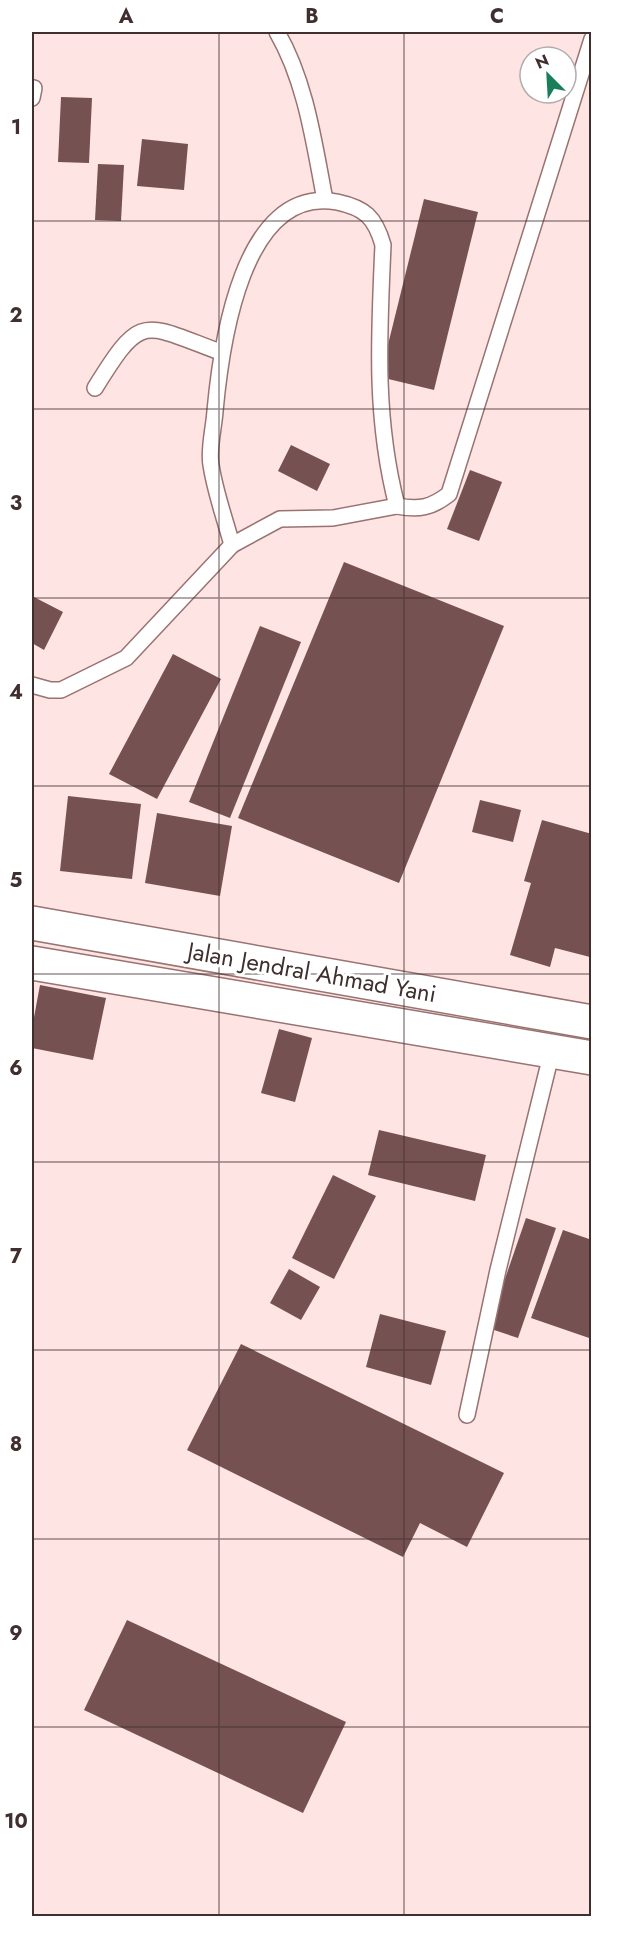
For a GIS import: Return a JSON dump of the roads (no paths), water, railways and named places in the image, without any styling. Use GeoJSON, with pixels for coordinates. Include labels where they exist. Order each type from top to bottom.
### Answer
{"type":"FeatureCollection","features":[{"type":"Feature","properties":{"kind":"highway","name":"Jalan Jendral Ahmad Yani"},"geometry":{"type":"LineString","coordinates":[[32,922],[591,1022]]}},
{"type":"Feature","properties":{"kind":"highway","name":"Jalan Jendral Ahmad Yani"},"geometry":{"type":"LineString","coordinates":[[32,963],[591,1058]]}},
{"type":"Feature","properties":{"kind":"lane"},"geometry":{"type":"LineString","coordinates":[[277,32],[291,56],[309,123],[325,200]]}},
{"type":"Feature","properties":{"kind":"lane"},"geometry":{"type":"LineString","coordinates":[[32,685],[50,690],[61,690],[126,658],[232,545],[279,519],[333,518],[397,506],[418,510],[435,505],[449,494],[591,39]]}},
{"type":"Feature","properties":{"kind":"lane"},"geometry":{"type":"LineString","coordinates":[[232,545],[210,464],[220,352],[241,279],[269,226],[293,207],[325,200],[349,205],[370,215],[383,245],[378,359],[385,460],[397,506]]}},
{"type":"Feature","properties":{"kind":"lane"},"geometry":{"type":"LineString","coordinates":[[95,388],[120,349],[138,332],[156,328],[220,352]]}},
{"type":"Feature","properties":{"kind":"lane"},"geometry":{"type":"LineString","coordinates":[[467,1415],[498,1270],[552,1051]]}}]}
